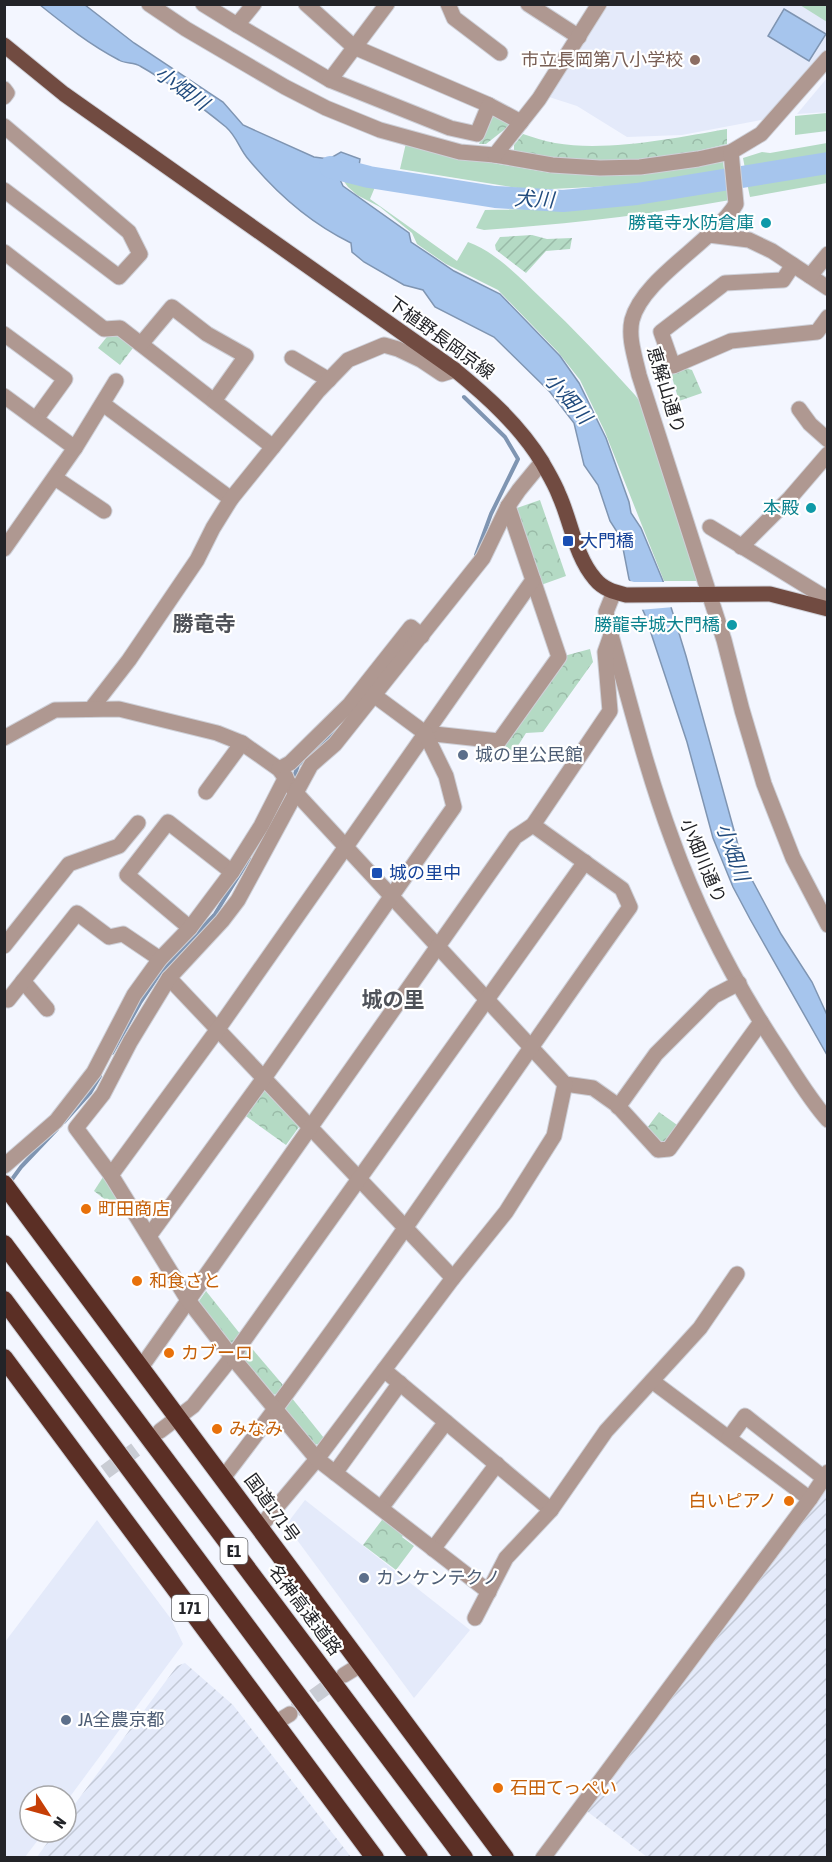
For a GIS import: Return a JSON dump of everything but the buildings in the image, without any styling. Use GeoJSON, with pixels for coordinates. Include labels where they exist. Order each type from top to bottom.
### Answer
{"type":"FeatureCollection","features":[{"type":"Feature","properties":{"kind":"highway","name":"国道171号"},"geometry":{"type":"LineString","coordinates":[[4,1184],[142,1366],[505,1857]]}},
{"type":"Feature","properties":{"kind":"highway","name":"名神高速道路"},"geometry":{"type":"LineString","coordinates":[[4,1244],[464,1857]]}},
{"type":"Feature","properties":{"kind":"highway","name":"E1"},"geometry":{"type":"LineString","coordinates":[[4,1299],[419,1857]]}},
{"type":"Feature","properties":{"kind":"highway","name":"171"},"geometry":{"type":"LineString","coordinates":[[4,1358],[100,1476],[282,1719],[375,1857]]}},
{"type":"Feature","properties":{"kind":"main road","name":"下植野長岡京線"},"geometry":{"type":"LineString","coordinates":[[4,45],[64,94],[455,370],[488,396],[521,432],[542,462],[560,495],[583,561],[594,578],[614,592]]}},
{"type":"Feature","properties":{"kind":"main road"},"geometry":{"type":"LineString","coordinates":[[614,592],[627,595],[770,594],[826,603]]}},
{"type":"Feature","properties":{"kind":"street"},"geometry":{"type":"LineString","coordinates":[[149,4],[186,29],[285,87],[326,108],[402,138],[460,152],[495,155],[552,165],[600,168],[640,167],[730,156],[761,134],[828,58]]}},
{"type":"Feature","properties":{"kind":"street"},"geometry":{"type":"LineString","coordinates":[[203,4],[330,80],[450,128],[477,134],[489,105]]}},
{"type":"Feature","properties":{"kind":"street"},"geometry":{"type":"LineString","coordinates":[[237,25],[254,4]]}},
{"type":"Feature","properties":{"kind":"street"},"geometry":{"type":"LineString","coordinates":[[306,4],[354,46],[489,105],[521,122]]}},
{"type":"Feature","properties":{"kind":"street"},"geometry":{"type":"LineString","coordinates":[[330,80],[387,4]]}},
{"type":"Feature","properties":{"kind":"street"},"geometry":{"type":"LineString","coordinates":[[448,4],[454,18],[501,53]]}},
{"type":"Feature","properties":{"kind":"street"},"geometry":{"type":"LineString","coordinates":[[528,4],[579,37]]}},
{"type":"Feature","properties":{"kind":"street"},"geometry":{"type":"LineString","coordinates":[[495,155],[539,99],[599,4]]}},
{"type":"Feature","properties":{"kind":"street"},"geometry":{"type":"LineString","coordinates":[[4,89],[7,93],[4,97]]}},
{"type":"Feature","properties":{"kind":"street"},"geometry":{"type":"LineString","coordinates":[[4,126],[129,232],[140,254],[119,277],[4,190]]}},
{"type":"Feature","properties":{"kind":"street","name":"恵解山通り"},"geometry":{"type":"LineString","coordinates":[[730,156],[737,197],[736,204],[731,213],[709,235],[662,276],[644,299],[632,320],[631,340],[639,375],[706,595],[724,640],[764,784],[793,858],[828,925]]}},
{"type":"Feature","properties":{"kind":"street"},"geometry":{"type":"LineString","coordinates":[[709,235],[749,240],[772,251],[828,288]]}},
{"type":"Feature","properties":{"kind":"street"},"geometry":{"type":"LineString","coordinates":[[4,252],[104,329],[120,328],[273,447]]}},
{"type":"Feature","properties":{"kind":"street"},"geometry":{"type":"LineString","coordinates":[[810,276],[828,254]]}},
{"type":"Feature","properties":{"kind":"street"},"geometry":{"type":"LineString","coordinates":[[793,265],[783,280],[725,283],[661,332],[673,366],[731,341],[817,332],[828,317]]}},
{"type":"Feature","properties":{"kind":"street"},"geometry":{"type":"LineString","coordinates":[[141,344],[172,307],[207,334],[246,356],[214,402]]}},
{"type":"Feature","properties":{"kind":"street"},"geometry":{"type":"LineString","coordinates":[[4,334],[65,379],[36,419]]}},
{"type":"Feature","properties":{"kind":"street"},"geometry":{"type":"LineString","coordinates":[[91,709],[129,660],[197,560],[231,499],[328,380],[348,360],[384,345],[421,360],[442,374],[455,370]]}},
{"type":"Feature","properties":{"kind":"street"},"geometry":{"type":"LineString","coordinates":[[292,358],[328,380]]}},
{"type":"Feature","properties":{"kind":"street"},"geometry":{"type":"LineString","coordinates":[[4,549],[75,448],[116,381]]}},
{"type":"Feature","properties":{"kind":"street"},"geometry":{"type":"LineString","coordinates":[[4,396],[75,448]]}},
{"type":"Feature","properties":{"kind":"street"},"geometry":{"type":"LineString","coordinates":[[103,404],[231,499]]}},
{"type":"Feature","properties":{"kind":"street"},"geometry":{"type":"LineString","coordinates":[[799,409],[810,424],[828,440]]}},
{"type":"Feature","properties":{"kind":"street"},"geometry":{"type":"LineString","coordinates":[[741,547],[790,498],[828,454]]}},
{"type":"Feature","properties":{"kind":"street"},"geometry":{"type":"LineString","coordinates":[[489,1592],[317,1459],[232,1357],[188,1299],[111,1175],[76,1128],[103,1094],[130,1042],[169,978],[222,921],[238,900],[311,765],[335,744],[375,696],[483,558],[508,506],[542,462]]}},
{"type":"Feature","properties":{"kind":"street"},"geometry":{"type":"LineString","coordinates":[[55,478],[104,511]]}},
{"type":"Feature","properties":{"kind":"street"},"geometry":{"type":"LineString","coordinates":[[425,733],[499,741],[559,657],[508,506]]}},
{"type":"Feature","properties":{"kind":"street"},"geometry":{"type":"LineString","coordinates":[[710,527],[826,603]]}},
{"type":"Feature","properties":{"kind":"street"},"geometry":{"type":"LineString","coordinates":[[111,1175],[218,1029],[533,580]]}},
{"type":"Feature","properties":{"kind":"street","name":"小畑川通り"},"geometry":{"type":"LineString","coordinates":[[614,592],[606,612],[610,635],[655,791],[672,841],[739,984],[816,1107],[828,1120]]}},
{"type":"Feature","properties":{"kind":"street"},"geometry":{"type":"LineString","coordinates":[[4,1167],[56,1121],[94,1072],[134,995],[160,959],[190,927],[232,872],[261,826],[283,773],[290,763],[350,704],[411,627],[422,636]]}},
{"type":"Feature","properties":{"kind":"street"},"geometry":{"type":"LineString","coordinates":[[142,1366],[515,837],[533,825],[610,711],[605,652],[610,635]]}},
{"type":"Feature","properties":{"kind":"street"},"geometry":{"type":"LineString","coordinates":[[149,1236],[264,1078],[454,807],[446,776],[425,733],[375,696]]}},
{"type":"Feature","properties":{"kind":"street"},"geometry":{"type":"LineString","coordinates":[[4,738],[55,710],[119,709],[217,733],[242,743],[283,773],[296,793],[566,1084],[593,1088],[618,1107],[658,1150],[669,1149],[761,1022]]}},
{"type":"Feature","properties":{"kind":"street"},"geometry":{"type":"LineString","coordinates":[[206,792],[242,743]]}},
{"type":"Feature","properties":{"kind":"street"},"geometry":{"type":"LineString","coordinates":[[190,927],[127,875],[168,822],[232,872]]}},
{"type":"Feature","properties":{"kind":"street"},"geometry":{"type":"LineString","coordinates":[[4,946],[69,864],[119,846],[138,823]]}},
{"type":"Feature","properties":{"kind":"street"},"geometry":{"type":"LineString","coordinates":[[223,1478],[276,1410],[406,1228],[630,907],[622,889],[533,825]]}},
{"type":"Feature","properties":{"kind":"street"},"geometry":{"type":"LineString","coordinates":[[160,1431],[193,1406],[232,1357],[585,862]]}},
{"type":"Feature","properties":{"kind":"street"},"geometry":{"type":"LineString","coordinates":[[8,1000],[77,913],[109,938],[123,934],[160,959]]}},
{"type":"Feature","properties":{"kind":"street"},"geometry":{"type":"LineString","coordinates":[[169,978],[453,1278]]}},
{"type":"Feature","properties":{"kind":"street"},"geometry":{"type":"LineString","coordinates":[[23,981],[47,1009]]}},
{"type":"Feature","properties":{"kind":"street"},"geometry":{"type":"LineString","coordinates":[[618,1107],[656,1054],[714,996],[739,984]]}},
{"type":"Feature","properties":{"kind":"street"},"geometry":{"type":"LineString","coordinates":[[260,1527],[317,1459],[453,1278],[506,1212],[554,1136],[566,1084]]}},
{"type":"Feature","properties":{"kind":"street"},"geometry":{"type":"LineString","coordinates":[[475,1618],[506,1558],[551,1510],[606,1431],[699,1328],[737,1274]]}},
{"type":"Feature","properties":{"kind":"street"},"geometry":{"type":"LineString","coordinates":[[384,1370],[551,1510]]}},
{"type":"Feature","properties":{"kind":"street"},"geometry":{"type":"LineString","coordinates":[[652,1381],[810,1499]]}},
{"type":"Feature","properties":{"kind":"street"},"geometry":{"type":"LineString","coordinates":[[335,1473],[400,1383]]}},
{"type":"Feature","properties":{"kind":"street"},"geometry":{"type":"LineString","coordinates":[[543,1857],[826,1475],[745,1416],[729,1438]]}},
{"type":"Feature","properties":{"kind":"street"},"geometry":{"type":"LineString","coordinates":[[381,1508],[446,1422]]}},
{"type":"Feature","properties":{"kind":"street"},"geometry":{"type":"LineString","coordinates":[[433,1549],[497,1464]]}},
{"type":"Feature","properties":{"kind":"street"},"geometry":{"type":"LineString","coordinates":[[344,1675],[362,1664]]}},
{"type":"Feature","properties":{"kind":"shaded area","name":"市立長岡第八小学校"},"geometry":{"type":"Polygon","coordinates":[[[608,5],[827,5],[827,50],[766,119],[682,135],[627,137],[577,106],[549,97],[608,5]]]}},
{"type":"Feature","properties":{"kind":"shaded area"},"geometry":{"type":"Polygon","coordinates":[[[827,78],[827,112],[797,114],[827,78]]]}},
{"type":"Feature","properties":{"kind":"shaded area"},"geometry":{"type":"Polygon","coordinates":[[[827,1484],[827,1857],[647,1857],[584,1809],[827,1484]]]}},
{"type":"Feature","properties":{"kind":"shaded area","name":"カンケンテクノ"},"geometry":{"type":"Polygon","coordinates":[[[305,1500],[470,1630],[414,1698],[286,1525],[305,1500]]]}},
{"type":"Feature","properties":{"kind":"shaded area","name":"JA全農京都"},"geometry":{"type":"Polygon","coordinates":[[[97,1520],[171,1619],[183,1644],[78,1786],[18,1784],[18,1844],[35,1844],[25,1857],[5,1857],[5,1642],[97,1520]]]}},
{"type":"Feature","properties":{"kind":"shaded area"},"geometry":{"type":"Polygon","coordinates":[[[185,1663],[233,1705],[351,1857],[37,1857],[46,1844],[78,1844],[78,1800],[177,1666],[185,1663]]]}},
{"type":"Feature","properties":{"kind":"green space"},"geometry":{"type":"Polygon","coordinates":[[[800,5],[827,5],[827,22],[800,5]]]}},
{"type":"Feature","properties":{"kind":"green space"},"geometry":{"type":"Polygon","coordinates":[[[827,113],[827,131],[795,135],[795,116],[827,113]]]}},
{"type":"Feature","properties":{"kind":"green space"},"geometry":{"type":"Polygon","coordinates":[[[494,116],[508,121],[509,126],[486,144],[479,144],[489,119],[494,116]]]}},
{"type":"Feature","properties":{"kind":"green space"},"geometry":{"type":"Polygon","coordinates":[[[727,129],[727,144],[644,160],[590,162],[514,153],[514,145],[523,134],[555,143],[596,146],[641,143],[727,129]]]}},
{"type":"Feature","properties":{"kind":"green space"},"geometry":{"type":"Polygon","coordinates":[[[406,143],[464,158],[551,173],[582,174],[698,166],[723,162],[725,176],[677,183],[530,190],[400,169],[406,143]]]}},
{"type":"Feature","properties":{"kind":"green space"},"geometry":{"type":"Polygon","coordinates":[[[827,143],[827,156],[746,174],[743,158],[762,152],[770,153],[827,143]]]}},
{"type":"Feature","properties":{"kind":"green space"},"geometry":{"type":"Polygon","coordinates":[[[827,169],[827,183],[750,197],[747,183],[827,169]]]}},
{"type":"Feature","properties":{"kind":"green space"},"geometry":{"type":"Polygon","coordinates":[[[340,176],[375,187],[370,199],[457,261],[468,242],[498,259],[565,322],[635,395],[641,403],[701,581],[664,581],[605,432],[580,380],[558,352],[498,290],[446,264],[417,244],[412,233],[380,207],[357,195],[340,176]]]}},
{"type":"Feature","properties":{"kind":"green space"},"geometry":{"type":"Polygon","coordinates":[[[728,187],[730,200],[700,205],[577,222],[484,230],[476,228],[485,210],[565,208],[728,187]]]}},
{"type":"Feature","properties":{"kind":"green space"},"geometry":{"type":"Polygon","coordinates":[[[532,235],[547,239],[572,238],[570,249],[546,251],[526,273],[496,250],[495,245],[500,237],[532,235]]]}},
{"type":"Feature","properties":{"kind":"green space"},"geometry":{"type":"Polygon","coordinates":[[[120,331],[136,344],[120,365],[98,348],[110,333],[120,331]]]}},
{"type":"Feature","properties":{"kind":"green space"},"geometry":{"type":"Polygon","coordinates":[[[685,368],[692,370],[702,393],[679,401],[671,374],[685,368]]]}},
{"type":"Feature","properties":{"kind":"green space"},"geometry":{"type":"Polygon","coordinates":[[[540,500],[566,576],[541,585],[517,508],[540,500]]]}},
{"type":"Feature","properties":{"kind":"green space"},"geometry":{"type":"Polygon","coordinates":[[[590,649],[593,662],[543,732],[526,733],[514,752],[502,744],[564,656],[590,649]]]}},
{"type":"Feature","properties":{"kind":"green space"},"geometry":{"type":"Polygon","coordinates":[[[265,1084],[299,1121],[299,1127],[286,1145],[243,1114],[265,1084]]]}},
{"type":"Feature","properties":{"kind":"green space"},"geometry":{"type":"Polygon","coordinates":[[[659,1112],[680,1127],[670,1140],[660,1142],[647,1128],[659,1112]]]}},
{"type":"Feature","properties":{"kind":"green space"},"geometry":{"type":"Polygon","coordinates":[[[105,1174],[130,1211],[125,1215],[94,1191],[105,1174]]]}},
{"type":"Feature","properties":{"kind":"green space"},"geometry":{"type":"Polygon","coordinates":[[[206,1291],[241,1335],[236,1342],[229,1344],[199,1307],[199,1301],[206,1291]]]}},
{"type":"Feature","properties":{"kind":"green space"},"geometry":{"type":"Polygon","coordinates":[[[248,1344],[283,1385],[277,1394],[271,1395],[243,1360],[241,1352],[248,1344]]]}},
{"type":"Feature","properties":{"kind":"green space"},"geometry":{"type":"Polygon","coordinates":[[[291,1397],[324,1438],[319,1444],[313,1445],[285,1411],[291,1397]]]}},
{"type":"Feature","properties":{"kind":"green space"},"geometry":{"type":"Polygon","coordinates":[[[385,1516],[406,1532],[402,1537],[414,1546],[396,1570],[363,1545],[385,1516]]]}},
{"type":"Feature","properties":{"kind":"water","name":"小畑川"},"geometry":{"type":"Polygon","coordinates":[[[40,5],[85,5],[134,43],[223,102],[243,125],[314,157],[329,159],[341,152],[360,159],[357,180],[338,175],[343,186],[409,233],[411,242],[454,271],[500,294],[560,356],[579,383],[606,438],[631,513],[641,528],[663,581],[743,863],[781,934],[812,982],[827,1015],[827,1055],[733,887],[713,838],[687,742],[645,615],[629,579],[621,538],[610,521],[598,485],[584,465],[574,423],[550,392],[494,337],[435,307],[423,290],[404,285],[364,262],[352,252],[351,243],[322,227],[296,207],[271,185],[249,160],[226,127],[173,87],[140,66],[121,61],[98,48],[40,5]]]}},
{"type":"Feature","properties":{"kind":"water"},"geometry":{"type":"Polygon","coordinates":[[[784,9],[826,34],[809,61],[768,36],[784,9]]]}},
{"type":"Feature","properties":{"kind":"pier"},"geometry":{"type":"Polygon","coordinates":[[[626,580],[666,582],[674,607],[639,610],[626,580]]]}},
{"type":"Feature","properties":{"kind":"waterway","name":"犬川"},"geometry":{"type":"LineString","coordinates":[[330,167],[369,177],[495,197],[563,201],[637,194],[828,163]]}},
{"type":"Feature","properties":{"kind":"waterway"},"geometry":{"type":"LineString","coordinates":[[464,397],[505,437],[518,459],[491,514],[476,555]]}},
{"type":"Feature","properties":{"kind":"waterway"},"geometry":{"type":"LineString","coordinates":[[293,780],[298,765],[337,730]]}},
{"type":"Feature","properties":{"kind":"waterway"},"geometry":{"type":"LineString","coordinates":[[112,1053],[160,973],[215,914],[249,859]]}},
{"type":"Feature","properties":{"kind":"waterway"},"geometry":{"type":"LineString","coordinates":[[64,1122],[90,1093],[100,1076]]}},
{"type":"Feature","properties":{"kind":"waterway"},"geometry":{"type":"LineString","coordinates":[[10,1182],[57,1129]]}},
{"type":"Feature","properties":{"kind":"tunnel"},"geometry":{"type":"LineString","coordinates":[[105,1472],[158,1433]]}},
{"type":"Feature","properties":{"kind":"tunnel"},"geometry":{"type":"LineString","coordinates":[[295,1710],[342,1676]]}},
{"type":"Feature","properties":{"kind":"place","name":"市立長岡第八小学校"},"geometry":{"type":"Point","coordinates":[695,60]}},
{"type":"Feature","properties":{"kind":"place","name":"勝竜寺水防倉庫"},"geometry":{"type":"Point","coordinates":[766,223]}},
{"type":"Feature","properties":{"kind":"place","name":"本殿"},"geometry":{"type":"Point","coordinates":[811,508]}},
{"type":"Feature","properties":{"kind":"place","name":"大門橋"},"geometry":{"type":"Point","coordinates":[568,541]}},
{"type":"Feature","properties":{"kind":"place","name":"勝龍寺城大門橋"},"geometry":{"type":"Point","coordinates":[732,625]}},
{"type":"Feature","properties":{"kind":"place","name":"城の里公民館"},"geometry":{"type":"Point","coordinates":[463,755]}},
{"type":"Feature","properties":{"kind":"place","name":"城の里中"},"geometry":{"type":"Point","coordinates":[377,873]}},
{"type":"Feature","properties":{"kind":"place","name":"町田商店"},"geometry":{"type":"Point","coordinates":[86,1209]}},
{"type":"Feature","properties":{"kind":"place","name":"和食さと"},"geometry":{"type":"Point","coordinates":[137,1281]}},
{"type":"Feature","properties":{"kind":"place","name":"カブーロ"},"geometry":{"type":"Point","coordinates":[169,1353]}},
{"type":"Feature","properties":{"kind":"place","name":"みなみ"},"geometry":{"type":"Point","coordinates":[217,1429]}},
{"type":"Feature","properties":{"kind":"place","name":"白いピアノ"},"geometry":{"type":"Point","coordinates":[789,1501]}},
{"type":"Feature","properties":{"kind":"place","name":"カンケンテクノ"},"geometry":{"type":"Point","coordinates":[364,1578]}},
{"type":"Feature","properties":{"kind":"place","name":"JA全農京都"},"geometry":{"type":"Point","coordinates":[66,1720]}},
{"type":"Feature","properties":{"kind":"place","name":"石田てっぺい"},"geometry":{"type":"Point","coordinates":[498,1788]}},
{"type":"Feature","properties":{"kind":"district","name":"勝竜寺"},"geometry":{"type":"Point","coordinates":[204,624]}},
{"type":"Feature","properties":{"kind":"district","name":"城の里"},"geometry":{"type":"Point","coordinates":[393,1000]}}]}
